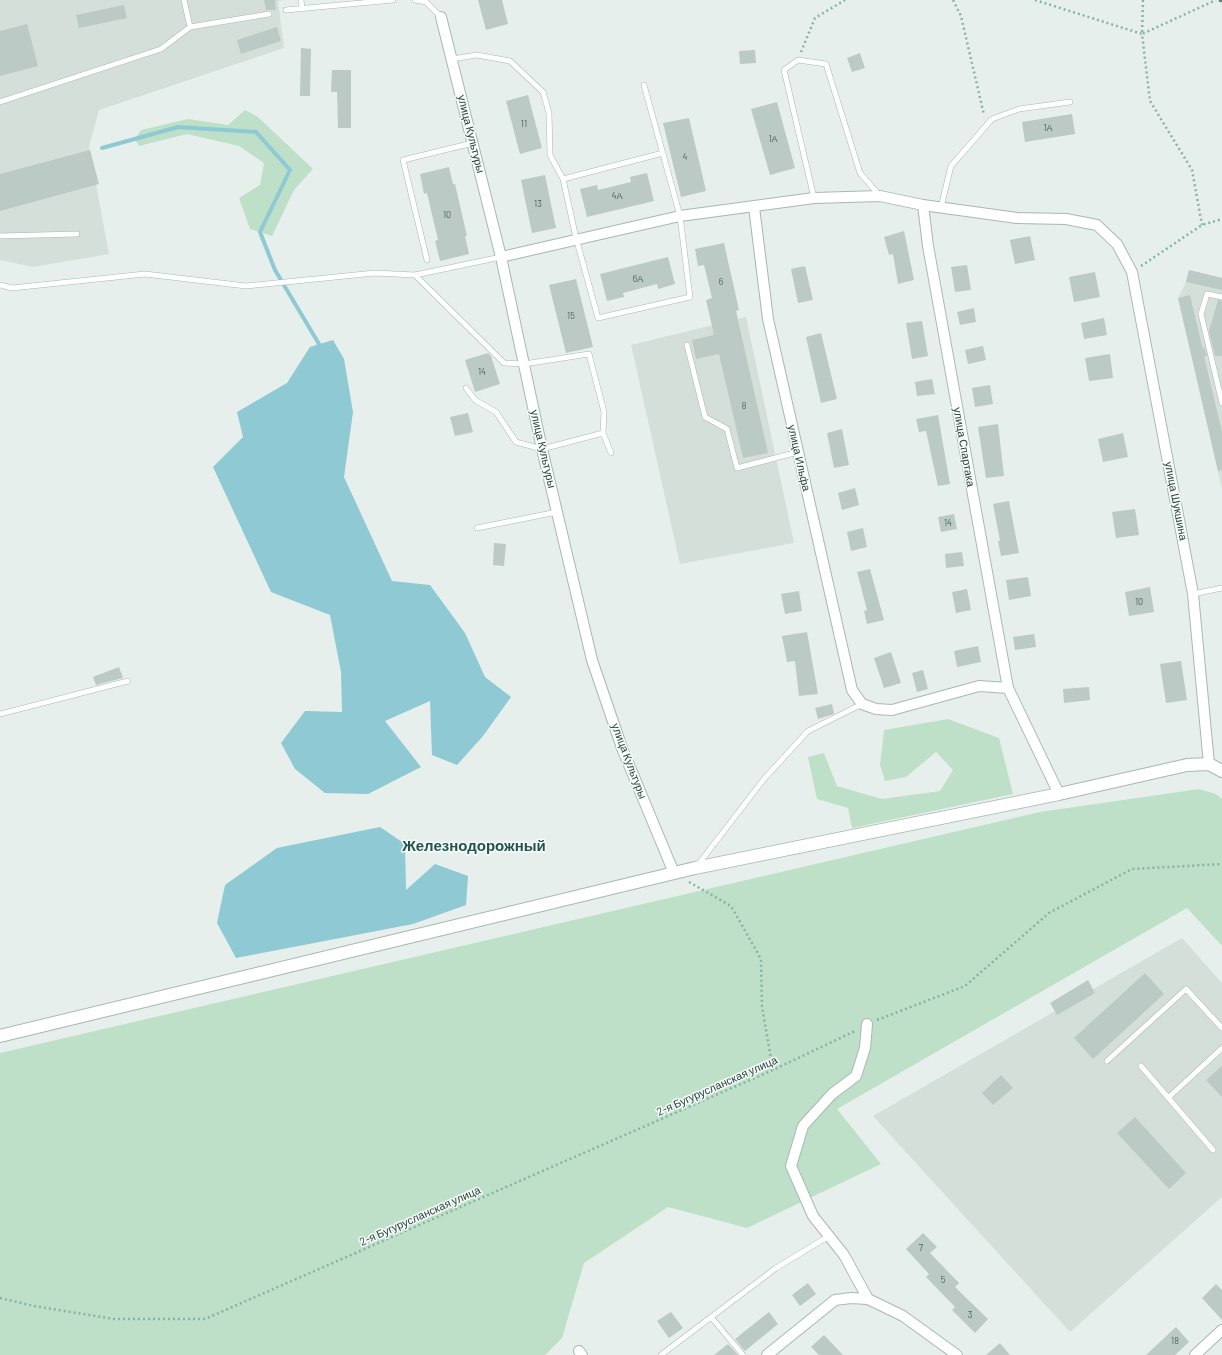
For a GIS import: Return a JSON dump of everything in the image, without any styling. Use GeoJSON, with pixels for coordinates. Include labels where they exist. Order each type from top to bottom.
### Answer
{"type":"FeatureCollection","features":[{"type":"Feature","properties":{"kind":"street","name":"улица Культуры"},"geometry":{"type":"LineString","coordinates":[[441,17],[474,142],[501,257],[542,449],[592,660],[622,748],[674,873]]}},
{"type":"Feature","properties":{"kind":"street","name":"улица Шукшина"},"geometry":{"type":"LineString","coordinates":[[501,257],[576,238],[680,216],[754,208],[814,198],[880,196],[923,205],[1017,218],[1066,219],[1097,226],[1117,244],[1132,272],[1193,594],[1209,764]]}},
{"type":"Feature","properties":{"kind":"street","name":"улица Спартака"},"geometry":{"type":"LineString","coordinates":[[923,205],[928,246],[1008,688],[1059,794]]}},
{"type":"Feature","properties":{"kind":"street","name":"улица Ильфа"},"geometry":{"type":"LineString","coordinates":[[754,208],[768,319],[848,677],[852,690],[862,704]]}},
{"type":"Feature","properties":{"kind":"street"},"geometry":{"type":"LineString","coordinates":[[862,704],[876,709],[892,710],[979,686],[1008,688]]}},
{"type":"Feature","properties":{"kind":"street"},"geometry":{"type":"LineString","coordinates":[[0,1036],[695,868],[1059,794],[1187,765],[1209,764],[1222,771]]}},
{"type":"Feature","properties":{"kind":"street"},"geometry":{"type":"LineString","coordinates":[[867,1024],[865,1048],[856,1076],[832,1094],[803,1126],[790,1166],[813,1216],[844,1255],[868,1299]]}},
{"type":"Feature","properties":{"kind":"street"},"geometry":{"type":"LineString","coordinates":[[767,1355],[835,1300],[851,1298],[868,1299],[903,1316],[957,1355]]}},
{"type":"Feature","properties":{"kind":"street"},"geometry":{"type":"LineString","coordinates":[[1195,1355],[1222,1330]]}},
{"type":"Feature","properties":{"kind":"lane"},"geometry":{"type":"LineString","coordinates":[[184,0],[190,27]]}},
{"type":"Feature","properties":{"kind":"lane"},"geometry":{"type":"LineString","coordinates":[[301,0],[302,8]]}},
{"type":"Feature","properties":{"kind":"lane"},"geometry":{"type":"LineString","coordinates":[[286,10],[393,0]]}},
{"type":"Feature","properties":{"kind":"lane"},"geometry":{"type":"LineString","coordinates":[[415,0],[426,2],[432,0]]}},
{"type":"Feature","properties":{"kind":"lane"},"geometry":{"type":"LineString","coordinates":[[426,2],[441,17]]}},
{"type":"Feature","properties":{"kind":"lane"},"geometry":{"type":"LineString","coordinates":[[0,102],[161,49],[190,27],[269,14]]}},
{"type":"Feature","properties":{"kind":"lane"},"geometry":{"type":"LineString","coordinates":[[452,59],[477,55],[510,61],[542,92],[549,113],[550,155],[563,179],[576,238],[598,318],[690,297],[680,216],[644,85]]}},
{"type":"Feature","properties":{"kind":"lane"},"geometry":{"type":"LineString","coordinates":[[814,198],[784,70],[798,60],[826,64],[860,173],[880,196]]}},
{"type":"Feature","properties":{"kind":"lane"},"geometry":{"type":"LineString","coordinates":[[941,207],[951,166],[992,119],[1019,109],[1070,102]]}},
{"type":"Feature","properties":{"kind":"lane"},"geometry":{"type":"LineString","coordinates":[[427,260],[403,160],[474,142]]}},
{"type":"Feature","properties":{"kind":"lane"},"geometry":{"type":"LineString","coordinates":[[563,179],[663,153]]}},
{"type":"Feature","properties":{"kind":"lane"},"geometry":{"type":"LineString","coordinates":[[0,236],[77,234]]}},
{"type":"Feature","properties":{"kind":"lane"},"geometry":{"type":"LineString","coordinates":[[0,285],[12,288],[145,274],[246,286],[375,273],[414,275],[501,257]]}},
{"type":"Feature","properties":{"kind":"lane"},"geometry":{"type":"LineString","coordinates":[[414,275],[504,363],[524,364],[589,354],[604,412],[603,433],[611,453]]}},
{"type":"Feature","properties":{"kind":"lane"},"geometry":{"type":"LineString","coordinates":[[1222,297],[1207,294],[1201,314],[1222,403]]}},
{"type":"Feature","properties":{"kind":"lane"},"geometry":{"type":"LineString","coordinates":[[687,345],[705,417],[727,429],[737,468],[798,452]]}},
{"type":"Feature","properties":{"kind":"lane"},"geometry":{"type":"LineString","coordinates":[[466,388],[475,400],[496,412],[516,442],[542,449],[603,433]]}},
{"type":"Feature","properties":{"kind":"lane"},"geometry":{"type":"LineString","coordinates":[[477,528],[557,512]]}},
{"type":"Feature","properties":{"kind":"lane"},"geometry":{"type":"LineString","coordinates":[[1193,594],[1222,588]]}},
{"type":"Feature","properties":{"kind":"lane"},"geometry":{"type":"LineString","coordinates":[[0,714],[128,681]]}},
{"type":"Feature","properties":{"kind":"lane"},"geometry":{"type":"LineString","coordinates":[[695,868],[764,779],[808,731],[862,704]]}},
{"type":"Feature","properties":{"kind":"lane"},"geometry":{"type":"LineString","coordinates":[[1107,1061],[1186,989],[1222,1028]]}},
{"type":"Feature","properties":{"kind":"lane"},"geometry":{"type":"LineString","coordinates":[[1168,1098],[1222,1048]]}},
{"type":"Feature","properties":{"kind":"lane"},"geometry":{"type":"LineString","coordinates":[[1140,1066],[1213,1150]]}},
{"type":"Feature","properties":{"kind":"lane"},"geometry":{"type":"LineString","coordinates":[[661,1355],[776,1268],[829,1236]]}},
{"type":"Feature","properties":{"kind":"lane"},"geometry":{"type":"LineString","coordinates":[[711,1317],[743,1355]]}},
{"type":"Feature","properties":{"kind":"path"},"geometry":{"type":"LineString","coordinates":[[798,60],[815,18],[845,0]]}},
{"type":"Feature","properties":{"kind":"path"},"geometry":{"type":"LineString","coordinates":[[953,0],[961,16],[987,125]]}},
{"type":"Feature","properties":{"kind":"path"},"geometry":{"type":"LineString","coordinates":[[1035,0],[1142,34],[1216,0]]}},
{"type":"Feature","properties":{"kind":"path"},"geometry":{"type":"LineString","coordinates":[[1143,0],[1142,34],[1150,101],[1192,170],[1202,225]]}},
{"type":"Feature","properties":{"kind":"path"},"geometry":{"type":"LineString","coordinates":[[1132,272],[1202,225],[1222,219]]}},
{"type":"Feature","properties":{"kind":"path","name":"2-я Бугурусланская улица"},"geometry":{"type":"LineString","coordinates":[[0,1298],[34,1306],[114,1319],[205,1319],[773,1070],[867,1024],[965,986],[1049,913],[1132,869],[1222,864]]}},
{"type":"Feature","properties":{"kind":"path"},"geometry":{"type":"LineString","coordinates":[[674,873],[732,906],[761,959],[762,1007],[773,1070]]}},
{"type":"Feature","properties":{"kind":"shaded area"},"geometry":{"type":"Polygon","coordinates":[[[0,0],[285,0],[278,1],[284,48],[99,110],[89,147],[109,254],[33,267],[0,260],[0,0]]]}},
{"type":"Feature","properties":{"kind":"shaded area"},"geometry":{"type":"Polygon","coordinates":[[[1189,270],[1222,278],[1222,489],[1178,298],[1186,282],[1189,270]]]}},
{"type":"Feature","properties":{"kind":"shaded area"},"geometry":{"type":"Polygon","coordinates":[[[746,317],[794,543],[680,564],[631,345],[746,317]]]}},
{"type":"Feature","properties":{"kind":"shaded area"},"geometry":{"type":"Polygon","coordinates":[[[1182,938],[1222,983],[1222,1197],[1070,1332],[873,1116],[1182,938]]]}},
{"type":"Feature","properties":{"kind":"green space"},"geometry":{"type":"Polygon","coordinates":[[[245,110],[258,117],[313,169],[294,190],[272,236],[250,229],[239,198],[260,185],[264,163],[239,146],[187,134],[139,146],[135,139],[141,130],[188,119],[228,125],[245,110]]]}},
{"type":"Feature","properties":{"kind":"green space"},"geometry":{"type":"Polygon","coordinates":[[[948,719],[999,738],[1013,794],[852,828],[848,808],[817,799],[808,757],[824,753],[837,786],[882,799],[940,791],[953,770],[936,752],[906,777],[885,781],[880,765],[884,730],[948,719]]]}},
{"type":"Feature","properties":{"kind":"green space"},"geometry":{"type":"Polygon","coordinates":[[[1199,789],[1216,794],[1222,799],[1222,946],[1187,908],[837,1109],[881,1164],[747,1228],[668,1207],[584,1263],[562,1338],[545,1355],[0,1355],[0,1053],[1040,812],[1199,789]]]}},
{"type":"Feature","properties":{"kind":"water"},"geometry":{"type":"Polygon","coordinates":[[[333,340],[344,359],[353,412],[344,477],[392,581],[430,585],[465,633],[485,677],[511,697],[483,736],[457,765],[432,755],[430,701],[385,721],[421,767],[368,794],[325,793],[295,769],[281,743],[305,711],[342,712],[341,672],[330,615],[271,592],[213,467],[243,437],[237,412],[287,383],[310,347],[333,340]]]}},
{"type":"Feature","properties":{"kind":"water"},"geometry":{"type":"Polygon","coordinates":[[[380,827],[405,844],[406,890],[435,864],[468,876],[466,905],[413,924],[236,958],[217,923],[225,885],[277,848],[380,827]]]}},
{"type":"Feature","properties":{"kind":"building"},"geometry":{"type":"Polygon","coordinates":[[[264,0],[275,0],[276,10],[266,10],[264,0]]]}},
{"type":"Feature","properties":{"kind":"building"},"geometry":{"type":"Polygon","coordinates":[[[478,0],[502,0],[508,24],[486,30],[478,0]]]}},
{"type":"Feature","properties":{"kind":"building"},"geometry":{"type":"Polygon","coordinates":[[[124,5],[127,18],[79,28],[76,15],[124,5]]]}},
{"type":"Feature","properties":{"kind":"building"},"geometry":{"type":"Polygon","coordinates":[[[27,24],[38,66],[0,76],[0,31],[27,24]]]}},
{"type":"Feature","properties":{"kind":"building"},"geometry":{"type":"Polygon","coordinates":[[[277,27],[281,41],[241,54],[237,40],[277,27]]]}},
{"type":"Feature","properties":{"kind":"building"},"geometry":{"type":"Polygon","coordinates":[[[301,48],[311,49],[310,96],[300,96],[301,48]]]}},
{"type":"Feature","properties":{"kind":"building"},"geometry":{"type":"Polygon","coordinates":[[[755,50],[756,63],[740,64],[739,51],[755,50]]]}},
{"type":"Feature","properties":{"kind":"building"},"geometry":{"type":"Polygon","coordinates":[[[860,53],[865,68],[852,72],[847,58],[860,53]]]}},
{"type":"Feature","properties":{"kind":"building"},"geometry":{"type":"Polygon","coordinates":[[[332,70],[351,70],[351,128],[338,128],[337,92],[331,92],[332,70]]]}},
{"type":"Feature","properties":{"kind":"building"},"geometry":{"type":"Polygon","coordinates":[[[528,95],[542,148],[520,154],[506,101],[528,95]]]}},
{"type":"Feature","properties":{"kind":"building"},"geometry":{"type":"Polygon","coordinates":[[[777,102],[795,168],[770,175],[751,109],[777,102]]]}},
{"type":"Feature","properties":{"kind":"building"},"geometry":{"type":"Polygon","coordinates":[[[1072,114],[1075,134],[1025,142],[1022,122],[1072,114]]]}},
{"type":"Feature","properties":{"kind":"building"},"geometry":{"type":"Polygon","coordinates":[[[689,118],[706,191],[681,197],[663,123],[689,118]]]}},
{"type":"Feature","properties":{"kind":"building"},"geometry":{"type":"Polygon","coordinates":[[[90,150],[99,184],[0,211],[0,174],[90,150]]]}},
{"type":"Feature","properties":{"kind":"building"},"geometry":{"type":"Polygon","coordinates":[[[449,167],[453,184],[455,184],[467,236],[465,236],[469,254],[440,261],[435,241],[438,240],[427,193],[424,194],[420,174],[449,167]]]}},
{"type":"Feature","properties":{"kind":"building"},"geometry":{"type":"Polygon","coordinates":[[[647,173],[654,201],[587,217],[580,189],[597,185],[598,190],[631,182],[630,177],[647,173]]]}},
{"type":"Feature","properties":{"kind":"building"},"geometry":{"type":"Polygon","coordinates":[[[545,175],[556,228],[532,233],[521,180],[545,175]]]}},
{"type":"Feature","properties":{"kind":"building"},"geometry":{"type":"Polygon","coordinates":[[[904,231],[914,280],[898,284],[893,254],[889,255],[884,237],[904,231]]]}},
{"type":"Feature","properties":{"kind":"building"},"geometry":{"type":"Polygon","coordinates":[[[1030,236],[1035,260],[1015,264],[1010,240],[1030,236]]]}},
{"type":"Feature","properties":{"kind":"building"},"geometry":{"type":"Polygon","coordinates":[[[724,243],[739,310],[736,311],[768,453],[743,458],[719,354],[696,359],[692,340],[714,335],[706,300],[712,298],[704,265],[698,266],[695,249],[724,243]]]}},
{"type":"Feature","properties":{"kind":"building"},"geometry":{"type":"Polygon","coordinates":[[[668,257],[675,284],[658,289],[657,284],[623,293],[624,297],[607,301],[600,274],[668,257]]]}},
{"type":"Feature","properties":{"kind":"building"},"geometry":{"type":"Polygon","coordinates":[[[967,265],[971,290],[955,292],[951,267],[967,265]]]}},
{"type":"Feature","properties":{"kind":"building"},"geometry":{"type":"Polygon","coordinates":[[[805,266],[813,300],[798,303],[791,269],[805,266]]]}},
{"type":"Feature","properties":{"kind":"building"},"geometry":{"type":"Polygon","coordinates":[[[1189,270],[1222,278],[1222,290],[1186,282],[1189,270]]]}},
{"type":"Feature","properties":{"kind":"building"},"geometry":{"type":"Polygon","coordinates":[[[1095,272],[1100,297],[1074,302],[1069,277],[1095,272]]]}},
{"type":"Feature","properties":{"kind":"building"},"geometry":{"type":"Polygon","coordinates":[[[576,279],[593,347],[566,353],[549,285],[576,279]]]}},
{"type":"Feature","properties":{"kind":"building"},"geometry":{"type":"Polygon","coordinates":[[[1190,295],[1203,350],[1204,346],[1207,356],[1204,356],[1222,432],[1222,470],[1218,471],[1178,298],[1190,295]]]}},
{"type":"Feature","properties":{"kind":"building"},"geometry":{"type":"Polygon","coordinates":[[[1218,300],[1222,301],[1222,356],[1215,356],[1209,331],[1218,300]]]}},
{"type":"Feature","properties":{"kind":"building"},"geometry":{"type":"Polygon","coordinates":[[[974,308],[976,322],[960,325],[957,312],[974,308]]]}},
{"type":"Feature","properties":{"kind":"building"},"geometry":{"type":"Polygon","coordinates":[[[1104,318],[1107,335],[1084,339],[1081,323],[1104,318]]]}},
{"type":"Feature","properties":{"kind":"building"},"geometry":{"type":"Polygon","coordinates":[[[922,321],[928,356],[912,359],[906,323],[922,321]]]}},
{"type":"Feature","properties":{"kind":"building"},"geometry":{"type":"Polygon","coordinates":[[[821,333],[837,399],[821,403],[806,337],[821,333]]]}},
{"type":"Feature","properties":{"kind":"building"},"geometry":{"type":"Polygon","coordinates":[[[983,346],[986,360],[968,364],[965,350],[983,346]]]}},
{"type":"Feature","properties":{"kind":"building"},"geometry":{"type":"Polygon","coordinates":[[[488,353],[491,356],[500,384],[475,392],[465,360],[488,353]]]}},
{"type":"Feature","properties":{"kind":"building"},"geometry":{"type":"Polygon","coordinates":[[[1110,354],[1113,378],[1089,381],[1085,358],[1110,354]]]}},
{"type":"Feature","properties":{"kind":"building"},"geometry":{"type":"Polygon","coordinates":[[[932,379],[935,394],[917,396],[915,382],[932,379]]]}},
{"type":"Feature","properties":{"kind":"building"},"geometry":{"type":"Polygon","coordinates":[[[990,385],[993,404],[975,407],[972,388],[990,385]]]}},
{"type":"Feature","properties":{"kind":"building"},"geometry":{"type":"Polygon","coordinates":[[[468,413],[473,432],[455,436],[450,417],[468,413]]]}},
{"type":"Feature","properties":{"kind":"building"},"geometry":{"type":"Polygon","coordinates":[[[938,415],[950,484],[938,486],[926,431],[919,432],[916,419],[938,415]]]}},
{"type":"Feature","properties":{"kind":"building"},"geometry":{"type":"Polygon","coordinates":[[[998,424],[1004,476],[986,478],[978,427],[998,424]]]}},
{"type":"Feature","properties":{"kind":"building"},"geometry":{"type":"Polygon","coordinates":[[[842,429],[849,465],[834,468],[827,433],[842,429]]]}},
{"type":"Feature","properties":{"kind":"building"},"geometry":{"type":"Polygon","coordinates":[[[1123,433],[1128,457],[1103,462],[1098,439],[1123,433]]]}},
{"type":"Feature","properties":{"kind":"building"},"geometry":{"type":"Polygon","coordinates":[[[855,488],[859,505],[842,510],[838,493],[855,488]]]}},
{"type":"Feature","properties":{"kind":"building"},"geometry":{"type":"Polygon","coordinates":[[[1009,501],[1019,553],[1001,556],[998,541],[1000,541],[993,504],[1009,501]]]}},
{"type":"Feature","properties":{"kind":"building"},"geometry":{"type":"Polygon","coordinates":[[[1135,509],[1139,535],[1116,538],[1112,512],[1135,509]]]}},
{"type":"Feature","properties":{"kind":"building"},"geometry":{"type":"Polygon","coordinates":[[[954,514],[957,529],[941,532],[938,517],[954,514]]]}},
{"type":"Feature","properties":{"kind":"building"},"geometry":{"type":"Polygon","coordinates":[[[863,528],[867,547],[851,551],[847,532],[863,528]]]}},
{"type":"Feature","properties":{"kind":"building"},"geometry":{"type":"Polygon","coordinates":[[[494,543],[506,544],[504,566],[493,565],[494,543]]]}},
{"type":"Feature","properties":{"kind":"building"},"geometry":{"type":"Polygon","coordinates":[[[962,552],[964,566],[946,568],[945,554],[962,552]]]}},
{"type":"Feature","properties":{"kind":"building"},"geometry":{"type":"Polygon","coordinates":[[[870,569],[884,620],[867,624],[864,611],[867,610],[857,572],[870,569]]]}},
{"type":"Feature","properties":{"kind":"building"},"geometry":{"type":"Polygon","coordinates":[[[1028,577],[1031,596],[1009,600],[1006,580],[1028,577]]]}},
{"type":"Feature","properties":{"kind":"building"},"geometry":{"type":"Polygon","coordinates":[[[1150,587],[1154,612],[1129,616],[1125,592],[1150,587]]]}},
{"type":"Feature","properties":{"kind":"building"},"geometry":{"type":"Polygon","coordinates":[[[967,589],[971,610],[956,613],[952,592],[967,589]]]}},
{"type":"Feature","properties":{"kind":"building"},"geometry":{"type":"Polygon","coordinates":[[[799,591],[802,611],[785,614],[781,594],[799,591]]]}},
{"type":"Feature","properties":{"kind":"building"},"geometry":{"type":"Polygon","coordinates":[[[807,632],[818,694],[799,696],[795,661],[787,662],[782,636],[807,632]]]}},
{"type":"Feature","properties":{"kind":"building"},"geometry":{"type":"Polygon","coordinates":[[[1034,634],[1036,647],[1015,650],[1013,637],[1034,634]]]}},
{"type":"Feature","properties":{"kind":"building"},"geometry":{"type":"Polygon","coordinates":[[[978,646],[981,662],[957,667],[954,651],[978,646]]]}},
{"type":"Feature","properties":{"kind":"building"},"geometry":{"type":"Polygon","coordinates":[[[891,652],[901,683],[884,688],[874,658],[891,652]]]}},
{"type":"Feature","properties":{"kind":"building"},"geometry":{"type":"Polygon","coordinates":[[[1181,661],[1187,700],[1166,703],[1160,664],[1181,661]]]}},
{"type":"Feature","properties":{"kind":"building"},"geometry":{"type":"Polygon","coordinates":[[[119,667],[123,678],[96,685],[93,677],[119,667]]]}},
{"type":"Feature","properties":{"kind":"building"},"geometry":{"type":"Polygon","coordinates":[[[923,670],[928,689],[917,692],[912,673],[923,670]]]}},
{"type":"Feature","properties":{"kind":"building"},"geometry":{"type":"Polygon","coordinates":[[[1089,687],[1090,700],[1064,703],[1063,689],[1089,687]]]}},
{"type":"Feature","properties":{"kind":"building"},"geometry":{"type":"Polygon","coordinates":[[[832,704],[834,714],[818,719],[815,708],[832,704]]]}},
{"type":"Feature","properties":{"kind":"building"},"geometry":{"type":"Polygon","coordinates":[[[1145,973],[1164,994],[1093,1059],[1074,1038],[1145,973]]]}},
{"type":"Feature","properties":{"kind":"building"},"geometry":{"type":"Polygon","coordinates":[[[1088,980],[1095,993],[1057,1015],[1050,1003],[1088,980]]]}},
{"type":"Feature","properties":{"kind":"building"},"geometry":{"type":"Polygon","coordinates":[[[1222,1066],[1222,1097],[1206,1080],[1222,1066]]]}},
{"type":"Feature","properties":{"kind":"building"},"geometry":{"type":"Polygon","coordinates":[[[1001,1075],[1013,1088],[993,1105],[982,1093],[1001,1075]]]}},
{"type":"Feature","properties":{"kind":"building"},"geometry":{"type":"Polygon","coordinates":[[[1135,1117],[1186,1173],[1169,1189],[1117,1133],[1135,1117]]]}},
{"type":"Feature","properties":{"kind":"building"},"geometry":{"type":"Polygon","coordinates":[[[923,1233],[937,1247],[930,1253],[959,1283],[955,1287],[988,1319],[975,1333],[952,1310],[955,1307],[926,1277],[929,1274],[906,1249],[923,1233]]]}},
{"type":"Feature","properties":{"kind":"building"},"geometry":{"type":"Polygon","coordinates":[[[808,1283],[816,1294],[800,1306],[792,1295],[808,1283]]]}},
{"type":"Feature","properties":{"kind":"building"},"geometry":{"type":"Polygon","coordinates":[[[1216,1284],[1222,1290],[1222,1320],[1202,1298],[1216,1284]]]}},
{"type":"Feature","properties":{"kind":"building"},"geometry":{"type":"Polygon","coordinates":[[[671,1312],[683,1328],[669,1338],[657,1321],[671,1312]]]}},
{"type":"Feature","properties":{"kind":"building"},"geometry":{"type":"Polygon","coordinates":[[[769,1312],[778,1324],[745,1351],[735,1339],[769,1312]]]}},
{"type":"Feature","properties":{"kind":"building"},"geometry":{"type":"Polygon","coordinates":[[[1176,1327],[1189,1342],[1175,1355],[1146,1355],[1176,1327]]]}},
{"type":"Feature","properties":{"kind":"building"},"geometry":{"type":"Polygon","coordinates":[[[824,1335],[843,1355],[819,1355],[811,1347],[824,1335]]]}},
{"type":"Feature","properties":{"kind":"building"},"geometry":{"type":"Polygon","coordinates":[[[1000,1343],[1010,1355],[986,1355],[1000,1343]]]}},
{"type":"Feature","properties":{"kind":"building"},"geometry":{"type":"Polygon","coordinates":[[[728,1344],[738,1355],[714,1355],[728,1344]]]}},
{"type":"Feature","properties":{"kind":"waterway"},"geometry":{"type":"LineString","coordinates":[[102,148],[178,127],[256,132],[290,170],[260,232],[275,270],[319,344],[318,348]]}},
{"type":"Feature","properties":{"kind":"district","name":"Железнодорожный"},"geometry":{"type":"Point","coordinates":[474,846]}}]}
